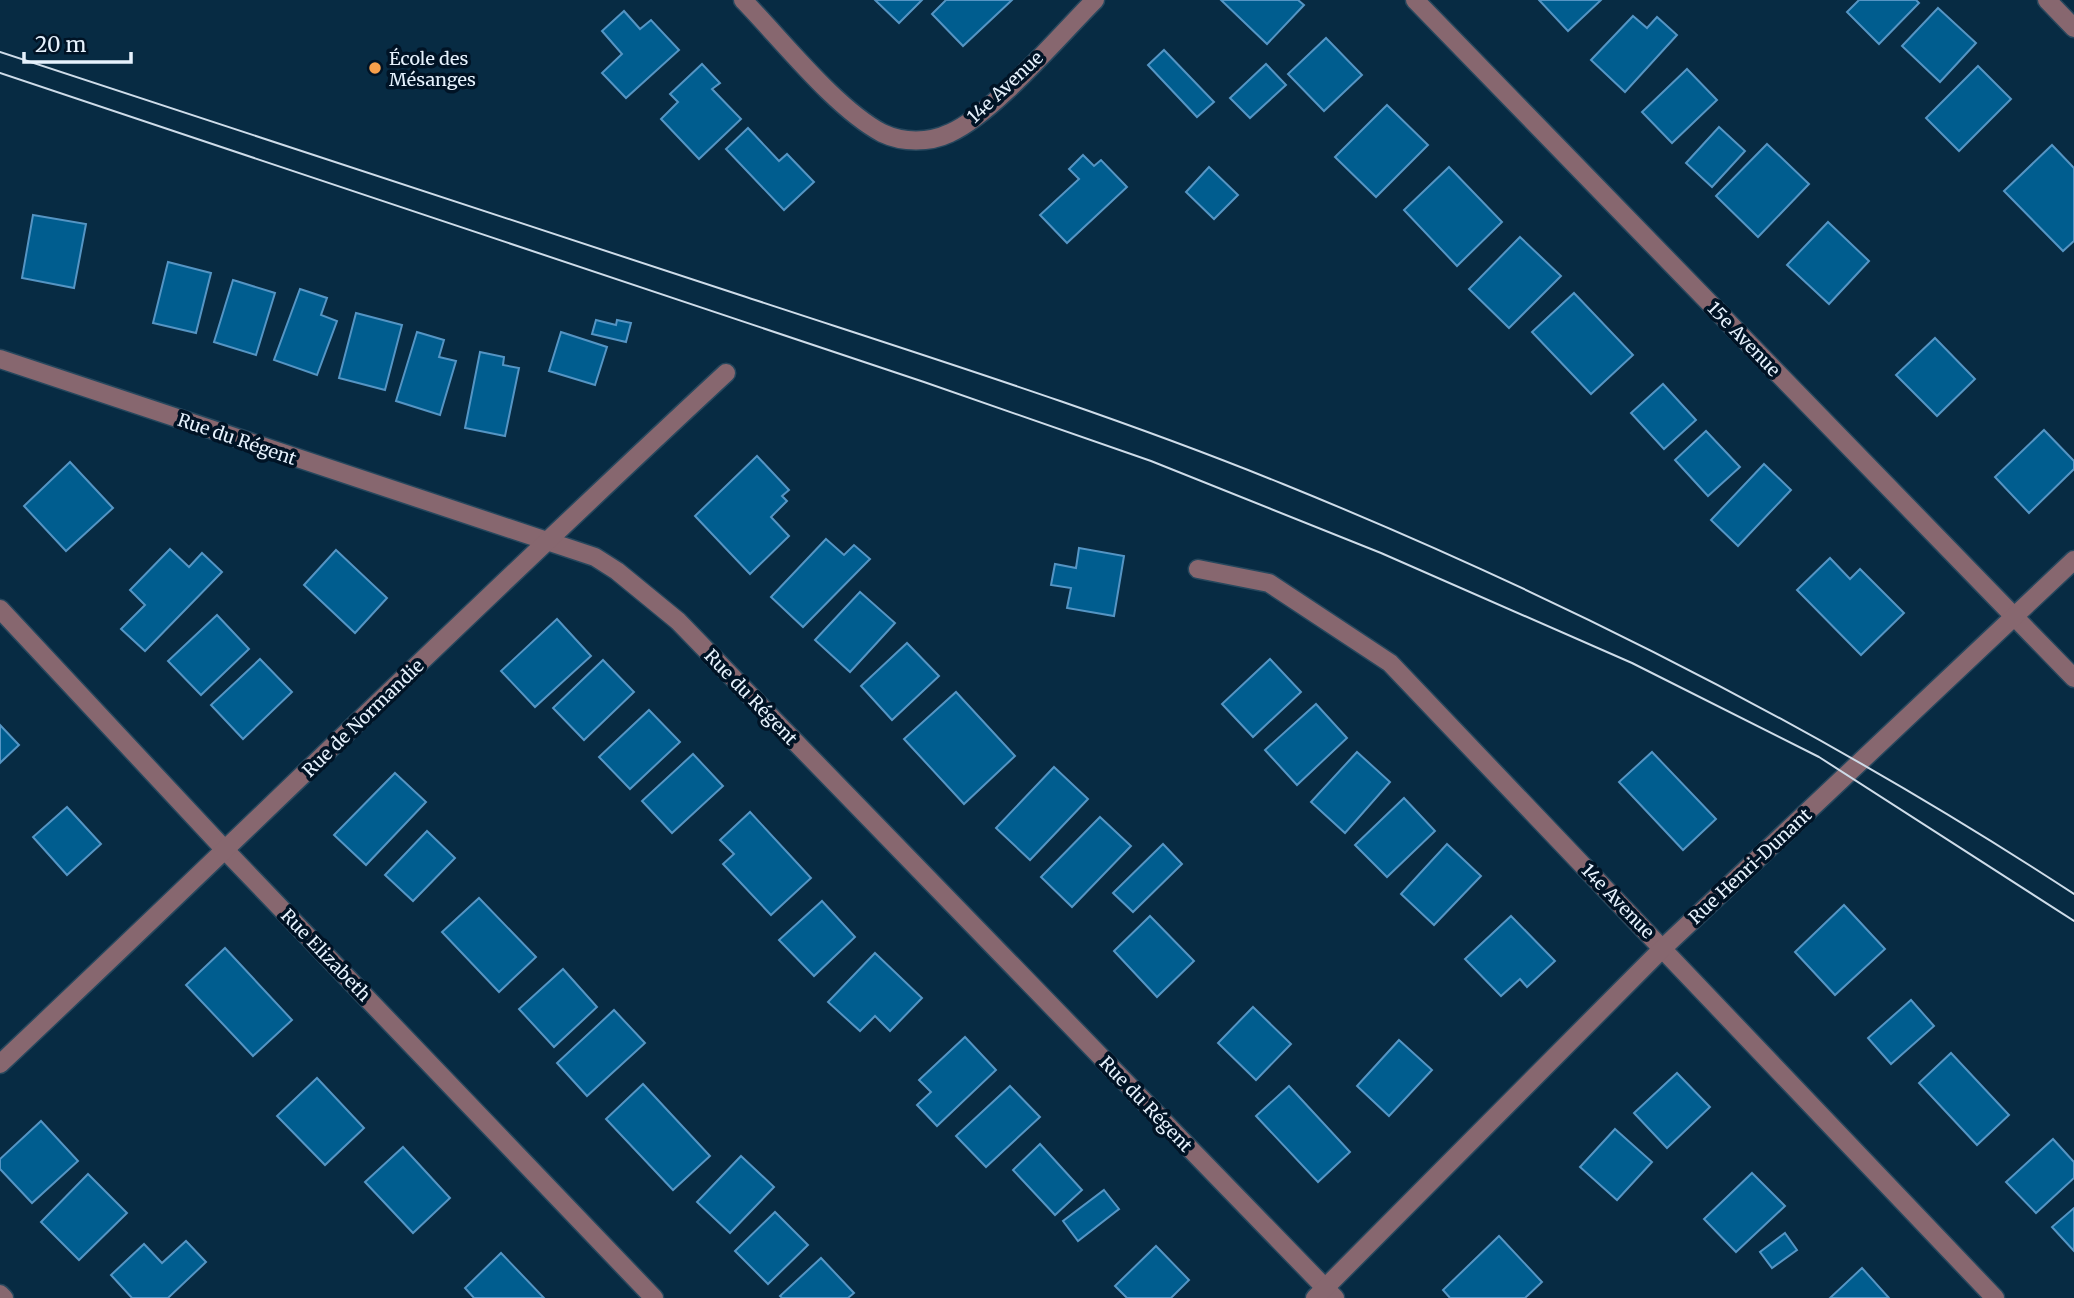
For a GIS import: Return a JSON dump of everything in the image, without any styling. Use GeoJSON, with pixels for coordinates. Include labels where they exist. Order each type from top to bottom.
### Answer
{"type":"FeatureCollection","features":[{"type":"Feature","properties":{"kind":"street","name":"14e Avenue"},"geometry":{"type":"LineString","coordinates":[[744,0],[860,117],[884,134],[917,141],[949,134],[977,115],[1095,0]]}},
{"type":"Feature","properties":{"kind":"street","name":"15e Avenue"},"geometry":{"type":"LineString","coordinates":[[1415,0],[2074,678]]}},
{"type":"Feature","properties":{"kind":"street"},"geometry":{"type":"LineString","coordinates":[[2047,0],[2074,28]]}},
{"type":"Feature","properties":{"kind":"street","name":"Rue du Régent"},"geometry":{"type":"LineString","coordinates":[[0,359],[594,557],[617,571],[678,621],[1325,1295]]}},
{"type":"Feature","properties":{"kind":"street","name":"Rue de Normandie"},"geometry":{"type":"LineString","coordinates":[[0,1064],[226,851],[543,542],[726,373]]}},
{"type":"Feature","properties":{"kind":"street","name":"Rue Henri-Dunant"},"geometry":{"type":"LineString","coordinates":[[1325,1295],[1663,948],[2074,560]]}},
{"type":"Feature","properties":{"kind":"street","name":"14e Avenue"},"geometry":{"type":"LineString","coordinates":[[1198,569],[1269,583],[1390,663],[1995,1298]]}},
{"type":"Feature","properties":{"kind":"street","name":"Rue Elizabeth"},"geometry":{"type":"LineString","coordinates":[[0,609],[226,851],[654,1298]]}},
{"type":"Feature","properties":{"kind":"street"},"geometry":{"type":"LineString","coordinates":[[0,1294],[4,1298]]}},
{"type":"Feature","properties":{"kind":"building"},"geometry":{"type":"Polygon","coordinates":[[[875,0],[922,0],[899,23],[875,0]]]}},
{"type":"Feature","properties":{"kind":"building"},"geometry":{"type":"Polygon","coordinates":[[[946,0],[1012,0],[963,46],[932,14],[946,0]]]}},
{"type":"Feature","properties":{"kind":"building"},"geometry":{"type":"Polygon","coordinates":[[[1221,0],[1298,0],[1304,5],[1267,44],[1221,0]]]}},
{"type":"Feature","properties":{"kind":"building"},"geometry":{"type":"Polygon","coordinates":[[[1539,0],[1601,0],[1568,31],[1539,0]]]}},
{"type":"Feature","properties":{"kind":"building"},"geometry":{"type":"Polygon","coordinates":[[[1859,0],[1916,0],[1919,3],[1879,44],[1847,12],[1859,0]]]}},
{"type":"Feature","properties":{"kind":"building"},"geometry":{"type":"Polygon","coordinates":[[[1938,8],[1976,43],[1940,82],[1902,46],[1938,8]]]}},
{"type":"Feature","properties":{"kind":"building"},"geometry":{"type":"Polygon","coordinates":[[[624,11],[640,29],[651,20],[679,50],[626,98],[602,73],[622,54],[602,31],[624,11]]]}},
{"type":"Feature","properties":{"kind":"building"},"geometry":{"type":"Polygon","coordinates":[[[1633,16],[1647,28],[1657,17],[1677,35],[1625,92],[1591,60],[1633,16]]]}},
{"type":"Feature","properties":{"kind":"building"},"geometry":{"type":"Polygon","coordinates":[[[1326,38],[1362,75],[1324,111],[1288,74],[1326,38]]]}},
{"type":"Feature","properties":{"kind":"building"},"geometry":{"type":"Polygon","coordinates":[[[1164,50],[1214,102],[1197,117],[1148,65],[1164,50]]]}},
{"type":"Feature","properties":{"kind":"building"},"geometry":{"type":"Polygon","coordinates":[[[702,64],[720,83],[712,89],[741,119],[699,159],[661,119],[678,102],[670,94],[702,64]]]}},
{"type":"Feature","properties":{"kind":"building"},"geometry":{"type":"Polygon","coordinates":[[[1266,64],[1286,85],[1250,118],[1230,98],[1266,64]]]}},
{"type":"Feature","properties":{"kind":"building"},"geometry":{"type":"Polygon","coordinates":[[[1978,66],[2011,99],[1959,151],[1926,118],[1978,66]]]}},
{"type":"Feature","properties":{"kind":"building"},"geometry":{"type":"Polygon","coordinates":[[[1687,69],[1717,100],[1672,143],[1642,112],[1687,69]]]}},
{"type":"Feature","properties":{"kind":"building"},"geometry":{"type":"Polygon","coordinates":[[[1387,105],[1428,145],[1376,197],[1335,157],[1387,105]]]}},
{"type":"Feature","properties":{"kind":"building"},"geometry":{"type":"Polygon","coordinates":[[[1719,127],[1745,151],[1712,187],[1686,163],[1719,127]]]}},
{"type":"Feature","properties":{"kind":"building"},"geometry":{"type":"Polygon","coordinates":[[[748,128],[779,161],[787,154],[814,182],[784,210],[726,149],[748,128]]]}},
{"type":"Feature","properties":{"kind":"building"},"geometry":{"type":"Polygon","coordinates":[[[1767,144],[1809,184],[1758,237],[1716,196],[1767,144]]]}},
{"type":"Feature","properties":{"kind":"building"},"geometry":{"type":"Polygon","coordinates":[[[2052,145],[2074,168],[2074,241],[2063,251],[2004,191],[2052,145]]]}},
{"type":"Feature","properties":{"kind":"building"},"geometry":{"type":"Polygon","coordinates":[[[1083,155],[1094,166],[1101,160],[1127,187],[1067,243],[1040,215],[1079,179],[1069,169],[1083,155]]]}},
{"type":"Feature","properties":{"kind":"building"},"geometry":{"type":"Polygon","coordinates":[[[1209,167],[1238,195],[1214,219],[1186,192],[1209,167]]]}},
{"type":"Feature","properties":{"kind":"building"},"geometry":{"type":"Polygon","coordinates":[[[1449,167],[1502,222],[1457,266],[1404,210],[1449,167]]]}},
{"type":"Feature","properties":{"kind":"building"},"geometry":{"type":"Polygon","coordinates":[[[33,215],[86,224],[74,288],[22,278],[33,215]]]}},
{"type":"Feature","properties":{"kind":"building"},"geometry":{"type":"Polygon","coordinates":[[[1828,222],[1869,261],[1829,304],[1787,265],[1828,222]]]}},
{"type":"Feature","properties":{"kind":"building"},"geometry":{"type":"Polygon","coordinates":[[[1520,237],[1561,276],[1509,328],[1469,289],[1520,237]]]}},
{"type":"Feature","properties":{"kind":"building"},"geometry":{"type":"Polygon","coordinates":[[[168,262],[211,273],[196,333],[153,323],[168,262]]]}},
{"type":"Feature","properties":{"kind":"building"},"geometry":{"type":"Polygon","coordinates":[[[233,280],[275,293],[256,355],[214,342],[233,280]]]}},
{"type":"Feature","properties":{"kind":"building"},"geometry":{"type":"Polygon","coordinates":[[[300,289],[327,298],[321,315],[337,321],[317,375],[274,360],[300,289]]]}},
{"type":"Feature","properties":{"kind":"building"},"geometry":{"type":"Polygon","coordinates":[[[1574,293],[1633,355],[1591,394],[1532,332],[1574,293]]]}},
{"type":"Feature","properties":{"kind":"building"},"geometry":{"type":"Polygon","coordinates":[[[356,313],[402,325],[385,390],[339,378],[356,313]]]}},
{"type":"Feature","properties":{"kind":"building"},"geometry":{"type":"Polygon","coordinates":[[[596,320],[616,325],[617,320],[631,323],[626,342],[592,334],[596,320]]]}},
{"type":"Feature","properties":{"kind":"building"},"geometry":{"type":"Polygon","coordinates":[[[417,332],[444,340],[439,357],[456,361],[440,415],[396,401],[417,332]]]}},
{"type":"Feature","properties":{"kind":"building"},"geometry":{"type":"Polygon","coordinates":[[[561,332],[607,347],[595,385],[549,371],[561,332]]]}},
{"type":"Feature","properties":{"kind":"building"},"geometry":{"type":"Polygon","coordinates":[[[1935,338],[1975,379],[1937,416],[1896,375],[1935,338]]]}},
{"type":"Feature","properties":{"kind":"building"},"geometry":{"type":"Polygon","coordinates":[[[480,352],[504,357],[503,365],[519,368],[505,436],[465,428],[480,352]]]}},
{"type":"Feature","properties":{"kind":"building"},"geometry":{"type":"Polygon","coordinates":[[[1663,384],[1696,420],[1664,449],[1631,413],[1663,384]]]}},
{"type":"Feature","properties":{"kind":"building"},"geometry":{"type":"Polygon","coordinates":[[[2044,430],[2074,461],[2074,469],[2029,513],[1995,477],[2044,430]]]}},
{"type":"Feature","properties":{"kind":"building"},"geometry":{"type":"Polygon","coordinates":[[[1706,431],[1740,467],[1708,496],[1675,460],[1706,431]]]}},
{"type":"Feature","properties":{"kind":"building"},"geometry":{"type":"Polygon","coordinates":[[[757,456],[789,490],[782,496],[787,501],[771,517],[789,536],[750,574],[695,516],[757,456]]]}},
{"type":"Feature","properties":{"kind":"building"},"geometry":{"type":"Polygon","coordinates":[[[70,462],[113,508],[66,551],[24,506],[70,462]]]}},
{"type":"Feature","properties":{"kind":"building"},"geometry":{"type":"Polygon","coordinates":[[[1764,464],[1791,490],[1738,546],[1711,520],[1764,464]]]}},
{"type":"Feature","properties":{"kind":"building"},"geometry":{"type":"Polygon","coordinates":[[[826,539],[844,555],[854,545],[870,559],[803,627],[771,597],[826,539]]]}},
{"type":"Feature","properties":{"kind":"building"},"geometry":{"type":"Polygon","coordinates":[[[1079,548],[1124,556],[1114,616],[1067,608],[1071,588],[1051,585],[1055,564],[1076,568],[1079,548]]]}},
{"type":"Feature","properties":{"kind":"building"},"geometry":{"type":"Polygon","coordinates":[[[170,549],[189,567],[202,553],[222,572],[145,651],[121,629],[145,605],[130,590],[170,549]]]}},
{"type":"Feature","properties":{"kind":"building"},"geometry":{"type":"Polygon","coordinates":[[[336,550],[387,598],[355,633],[304,585],[336,550]]]}},
{"type":"Feature","properties":{"kind":"building"},"geometry":{"type":"Polygon","coordinates":[[[1830,558],[1850,579],[1860,569],[1904,613],[1861,655],[1797,590],[1830,558]]]}},
{"type":"Feature","properties":{"kind":"building"},"geometry":{"type":"Polygon","coordinates":[[[860,592],[895,623],[850,672],[815,640],[860,592]]]}},
{"type":"Feature","properties":{"kind":"building"},"geometry":{"type":"Polygon","coordinates":[[[217,615],[249,649],[201,695],[168,661],[217,615]]]}},
{"type":"Feature","properties":{"kind":"building"},"geometry":{"type":"Polygon","coordinates":[[[557,619],[591,656],[535,707],[501,671],[557,619]]]}},
{"type":"Feature","properties":{"kind":"building"},"geometry":{"type":"Polygon","coordinates":[[[907,643],[939,676],[892,720],[861,686],[907,643]]]}},
{"type":"Feature","properties":{"kind":"building"},"geometry":{"type":"Polygon","coordinates":[[[260,659],[292,692],[243,739],[211,705],[260,659]]]}},
{"type":"Feature","properties":{"kind":"building"},"geometry":{"type":"Polygon","coordinates":[[[1270,659],[1301,692],[1253,737],[1222,704],[1270,659]]]}},
{"type":"Feature","properties":{"kind":"building"},"geometry":{"type":"Polygon","coordinates":[[[603,660],[634,692],[584,740],[553,708],[603,660]]]}},
{"type":"Feature","properties":{"kind":"building"},"geometry":{"type":"Polygon","coordinates":[[[956,692],[1015,756],[964,804],[904,739],[956,692]]]}},
{"type":"Feature","properties":{"kind":"building"},"geometry":{"type":"Polygon","coordinates":[[[1316,704],[1347,738],[1297,785],[1265,750],[1316,704]]]}},
{"type":"Feature","properties":{"kind":"building"},"geometry":{"type":"Polygon","coordinates":[[[649,710],[680,742],[630,789],[599,757],[649,710]]]}},
{"type":"Feature","properties":{"kind":"building"},"geometry":{"type":"Polygon","coordinates":[[[0,725],[19,745],[0,763],[0,725]]]}},
{"type":"Feature","properties":{"kind":"building"},"geometry":{"type":"Polygon","coordinates":[[[1357,752],[1390,782],[1345,833],[1311,802],[1357,752]]]}},
{"type":"Feature","properties":{"kind":"building"},"geometry":{"type":"Polygon","coordinates":[[[1652,752],[1716,819],[1683,850],[1619,782],[1652,752]]]}},
{"type":"Feature","properties":{"kind":"building"},"geometry":{"type":"Polygon","coordinates":[[[693,754],[723,786],[672,833],[642,801],[693,754]]]}},
{"type":"Feature","properties":{"kind":"building"},"geometry":{"type":"Polygon","coordinates":[[[1054,767],[1088,799],[1030,860],[996,828],[1054,767]]]}},
{"type":"Feature","properties":{"kind":"building"},"geometry":{"type":"Polygon","coordinates":[[[395,773],[426,802],[366,865],[334,835],[395,773]]]}},
{"type":"Feature","properties":{"kind":"building"},"geometry":{"type":"Polygon","coordinates":[[[1404,798],[1435,831],[1387,877],[1355,845],[1404,798]]]}},
{"type":"Feature","properties":{"kind":"building"},"geometry":{"type":"Polygon","coordinates":[[[67,807],[101,844],[67,875],[33,837],[67,807]]]}},
{"type":"Feature","properties":{"kind":"building"},"geometry":{"type":"Polygon","coordinates":[[[750,812],[811,878],[771,915],[723,864],[734,854],[720,840],[750,812]]]}},
{"type":"Feature","properties":{"kind":"building"},"geometry":{"type":"Polygon","coordinates":[[[1100,817],[1131,846],[1072,907],[1041,877],[1100,817]]]}},
{"type":"Feature","properties":{"kind":"building"},"geometry":{"type":"Polygon","coordinates":[[[427,831],[455,858],[413,901],[385,875],[427,831]]]}},
{"type":"Feature","properties":{"kind":"building"},"geometry":{"type":"Polygon","coordinates":[[[1163,844],[1182,864],[1133,912],[1113,893],[1163,844]]]}},
{"type":"Feature","properties":{"kind":"building"},"geometry":{"type":"Polygon","coordinates":[[[1447,844],[1481,876],[1434,925],[1401,894],[1447,844]]]}},
{"type":"Feature","properties":{"kind":"building"},"geometry":{"type":"Polygon","coordinates":[[[479,898],[536,957],[499,992],[442,932],[479,898]]]}},
{"type":"Feature","properties":{"kind":"building"},"geometry":{"type":"Polygon","coordinates":[[[822,901],[855,937],[814,976],[779,940],[822,901]]]}},
{"type":"Feature","properties":{"kind":"building"},"geometry":{"type":"Polygon","coordinates":[[[1844,905],[1885,949],[1835,995],[1795,952],[1844,905]]]}},
{"type":"Feature","properties":{"kind":"building"},"geometry":{"type":"Polygon","coordinates":[[[1150,916],[1194,961],[1157,997],[1114,951],[1150,916]]]}},
{"type":"Feature","properties":{"kind":"building"},"geometry":{"type":"Polygon","coordinates":[[[1511,916],[1555,961],[1527,987],[1520,979],[1501,996],[1465,959],[1511,916]]]}},
{"type":"Feature","properties":{"kind":"building"},"geometry":{"type":"Polygon","coordinates":[[[225,948],[292,1020],[253,1056],[186,985],[225,948]]]}},
{"type":"Feature","properties":{"kind":"building"},"geometry":{"type":"Polygon","coordinates":[[[875,953],[922,998],[890,1031],[875,1016],[860,1031],[828,1002],[875,953]]]}},
{"type":"Feature","properties":{"kind":"building"},"geometry":{"type":"Polygon","coordinates":[[[563,969],[597,1007],[554,1047],[519,1009],[563,969]]]}},
{"type":"Feature","properties":{"kind":"building"},"geometry":{"type":"Polygon","coordinates":[[[1911,1000],[1934,1026],[1891,1064],[1868,1038],[1911,1000]]]}},
{"type":"Feature","properties":{"kind":"building"},"geometry":{"type":"Polygon","coordinates":[[[1253,1007],[1291,1044],[1256,1080],[1218,1043],[1253,1007]]]}},
{"type":"Feature","properties":{"kind":"building"},"geometry":{"type":"Polygon","coordinates":[[[614,1010],[645,1043],[587,1096],[557,1063],[614,1010]]]}},
{"type":"Feature","properties":{"kind":"building"},"geometry":{"type":"Polygon","coordinates":[[[965,1037],[996,1070],[937,1126],[917,1105],[931,1092],[919,1080],[965,1037]]]}},
{"type":"Feature","properties":{"kind":"building"},"geometry":{"type":"Polygon","coordinates":[[[1399,1040],[1432,1070],[1389,1116],[1357,1086],[1399,1040]]]}},
{"type":"Feature","properties":{"kind":"building"},"geometry":{"type":"Polygon","coordinates":[[[1951,1053],[2009,1115],[1977,1145],[1919,1083],[1951,1053]]]}},
{"type":"Feature","properties":{"kind":"building"},"geometry":{"type":"Polygon","coordinates":[[[1677,1073],[1710,1107],[1667,1148],[1634,1113],[1677,1073]]]}},
{"type":"Feature","properties":{"kind":"building"},"geometry":{"type":"Polygon","coordinates":[[[317,1078],[364,1128],[325,1165],[277,1116],[317,1078]]]}},
{"type":"Feature","properties":{"kind":"building"},"geometry":{"type":"Polygon","coordinates":[[[643,1084],[710,1156],[673,1190],[606,1119],[643,1084]]]}},
{"type":"Feature","properties":{"kind":"building"},"geometry":{"type":"Polygon","coordinates":[[[1010,1086],[1040,1117],[986,1167],[956,1136],[1010,1086]]]}},
{"type":"Feature","properties":{"kind":"building"},"geometry":{"type":"Polygon","coordinates":[[[1289,1086],[1350,1152],[1318,1182],[1256,1116],[1289,1086]]]}},
{"type":"Feature","properties":{"kind":"building"},"geometry":{"type":"Polygon","coordinates":[[[41,1121],[78,1161],[32,1203],[0,1169],[0,1159],[41,1121]]]}},
{"type":"Feature","properties":{"kind":"building"},"geometry":{"type":"Polygon","coordinates":[[[1615,1129],[1652,1162],[1617,1200],[1580,1167],[1615,1129]]]}},
{"type":"Feature","properties":{"kind":"building"},"geometry":{"type":"Polygon","coordinates":[[[2053,1139],[2074,1162],[2074,1178],[2036,1213],[2006,1182],[2053,1139]]]}},
{"type":"Feature","properties":{"kind":"building"},"geometry":{"type":"Polygon","coordinates":[[[1040,1144],[1082,1190],[1055,1215],[1013,1170],[1040,1144]]]}},
{"type":"Feature","properties":{"kind":"building"},"geometry":{"type":"Polygon","coordinates":[[[403,1147],[450,1198],[413,1233],[365,1182],[403,1147]]]}},
{"type":"Feature","properties":{"kind":"building"},"geometry":{"type":"Polygon","coordinates":[[[741,1156],[774,1187],[730,1233],[697,1202],[741,1156]]]}},
{"type":"Feature","properties":{"kind":"building"},"geometry":{"type":"Polygon","coordinates":[[[1752,1173],[1785,1206],[1736,1252],[1704,1219],[1752,1173]]]}},
{"type":"Feature","properties":{"kind":"building"},"geometry":{"type":"Polygon","coordinates":[[[88,1174],[127,1213],[79,1260],[41,1222],[88,1174]]]}},
{"type":"Feature","properties":{"kind":"building"},"geometry":{"type":"Polygon","coordinates":[[[1104,1190],[1119,1209],[1078,1241],[1063,1221],[1104,1190]]]}},
{"type":"Feature","properties":{"kind":"building"},"geometry":{"type":"Polygon","coordinates":[[[2074,1208],[2074,1251],[2052,1227],[2074,1208]]]}},
{"type":"Feature","properties":{"kind":"building"},"geometry":{"type":"Polygon","coordinates":[[[775,1212],[808,1245],[768,1284],[735,1251],[775,1212]]]}},
{"type":"Feature","properties":{"kind":"building"},"geometry":{"type":"Polygon","coordinates":[[[1785,1233],[1797,1250],[1772,1268],[1760,1252],[1785,1233]]]}},
{"type":"Feature","properties":{"kind":"building"},"geometry":{"type":"Polygon","coordinates":[[[1499,1236],[1542,1282],[1525,1298],[1450,1298],[1443,1290],[1499,1236]]]}},
{"type":"Feature","properties":{"kind":"building"},"geometry":{"type":"Polygon","coordinates":[[[186,1241],[206,1262],[168,1298],[132,1298],[111,1275],[144,1244],[162,1263],[186,1241]]]}},
{"type":"Feature","properties":{"kind":"building"},"geometry":{"type":"Polygon","coordinates":[[[1156,1246],[1189,1280],[1171,1298],[1127,1298],[1115,1286],[1156,1246]]]}},
{"type":"Feature","properties":{"kind":"building"},"geometry":{"type":"Polygon","coordinates":[[[501,1253],[544,1298],[474,1298],[465,1288],[501,1253]]]}},
{"type":"Feature","properties":{"kind":"building"},"geometry":{"type":"Polygon","coordinates":[[[821,1258],[854,1293],[848,1298],[780,1296],[821,1258]]]}},
{"type":"Feature","properties":{"kind":"building"},"geometry":{"type":"Polygon","coordinates":[[[1862,1268],[1889,1298],[1830,1298],[1862,1268]]]}},
{"type":"Feature","properties":{"kind":"tram line"},"geometry":{"type":"LineString","coordinates":[[0,52],[1013,385],[1283,484],[1488,572],[1689,670],[1884,777],[2074,894]]}},
{"type":"Feature","properties":{"kind":"tram line"},"geometry":{"type":"LineString","coordinates":[[0,73],[924,382],[1151,461],[1381,553],[1632,663],[1819,757],[2074,921]]}},
{"type":"Feature","properties":{"kind":"place","name":"École des Mésanges"},"geometry":{"type":"Point","coordinates":[375,68]}}]}
